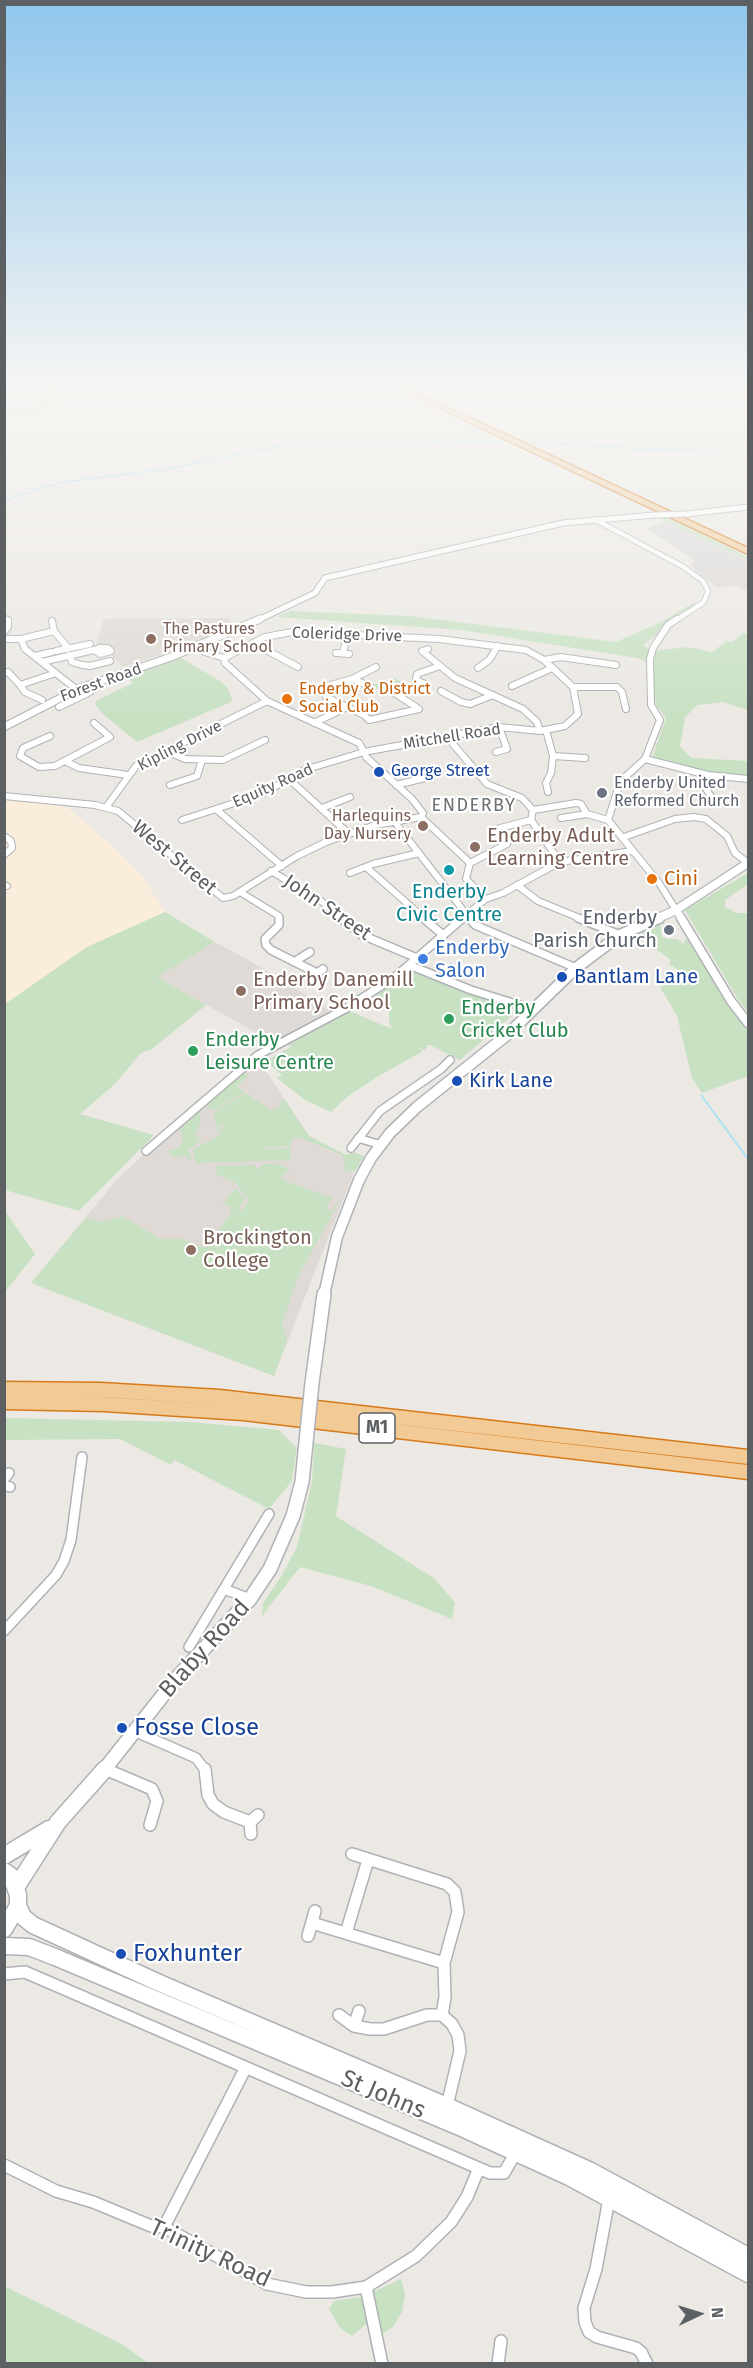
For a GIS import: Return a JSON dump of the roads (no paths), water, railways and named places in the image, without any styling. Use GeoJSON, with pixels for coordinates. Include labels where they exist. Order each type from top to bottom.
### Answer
{"type":"FeatureCollection","features":[{"type":"Feature","properties":{"kind":"highway"},"geometry":{"type":"LineString","coordinates":[[628,495],[748,551]]}},
{"type":"Feature","properties":{"kind":"highway"},"geometry":{"type":"LineString","coordinates":[[640,495],[748,545]]}},
{"type":"Feature","properties":{"kind":"highway","name":"M1"},"geometry":{"type":"LineString","coordinates":[[4,1389],[112,1391],[232,1398],[748,1457]]}},
{"type":"Feature","properties":{"kind":"highway","name":"M1"},"geometry":{"type":"LineString","coordinates":[[4,1402],[104,1404],[243,1413],[748,1472]]}},
{"type":"Feature","properties":{"kind":"main road","name":"Blaby Road"},"geometry":{"type":"LineString","coordinates":[[17,1886],[58,1822],[105,1769],[175,1680],[250,1599],[270,1569],[286,1536],[302,1482],[322,1304],[337,1237],[356,1186],[381,1145],[402,1120],[507,1035],[576,968],[620,935],[676,910],[748,863]]}},
{"type":"Feature","properties":{"kind":"main road","name":"Blaby Road"},"geometry":{"type":"LineString","coordinates":[[4,1856],[31,1842],[58,1822]]}},
{"type":"Feature","properties":{"kind":"main road"},"geometry":{"type":"LineString","coordinates":[[4,1871],[11,1876],[17,1886],[18,1906],[4,1929]]}},
{"type":"Feature","properties":{"kind":"main road","name":"St Johns"},"geometry":{"type":"LineString","coordinates":[[18,1906],[23,1917],[33,1924],[157,1982],[447,2106],[591,2171],[748,2256]]}},
{"type":"Feature","properties":{"kind":"main road","name":"St Johns"},"geometry":{"type":"LineString","coordinates":[[4,1946],[29,1947],[56,1957],[464,2128],[515,2154],[569,2177],[748,2274]]}},
{"type":"Feature","properties":{"kind":"street","name":"Forest Road"},"geometry":{"type":"LineString","coordinates":[[4,727],[46,701],[145,667],[218,638],[309,597],[319,591],[325,578],[546,527],[594,519],[687,514],[748,507]]}},
{"type":"Feature","properties":{"kind":"street"},"geometry":{"type":"LineString","coordinates":[[594,519],[682,566],[703,581],[709,594],[706,600],[668,625],[651,655],[651,705],[660,720],[645,759],[625,777],[620,786],[608,820]]}},
{"type":"Feature","properties":{"kind":"street"},"geometry":{"type":"LineString","coordinates":[[4,619],[8,620],[8,627],[4,632]]}},
{"type":"Feature","properties":{"kind":"street"},"geometry":{"type":"LineString","coordinates":[[51,620],[54,631],[68,648]]}},
{"type":"Feature","properties":{"kind":"street"},"geometry":{"type":"LineString","coordinates":[[5,639],[21,639],[54,631]]}},
{"type":"Feature","properties":{"kind":"street","name":"Coleridge Drive"},"geometry":{"type":"LineString","coordinates":[[224,658],[265,637],[292,632],[439,639],[526,650],[542,658]]}},
{"type":"Feature","properties":{"kind":"street"},"geometry":{"type":"LineString","coordinates":[[343,653],[346,635]]}},
{"type":"Feature","properties":{"kind":"street"},"geometry":{"type":"LineString","coordinates":[[21,639],[25,649],[76,689]]}},
{"type":"Feature","properties":{"kind":"street"},"geometry":{"type":"LineString","coordinates":[[253,643],[298,668]]}},
{"type":"Feature","properties":{"kind":"street"},"geometry":{"type":"LineString","coordinates":[[35,656],[90,644]]}},
{"type":"Feature","properties":{"kind":"street"},"geometry":{"type":"LineString","coordinates":[[478,668],[489,660],[498,646]]}},
{"type":"Feature","properties":{"kind":"street"},"geometry":{"type":"LineString","coordinates":[[42,662],[98,649]]}},
{"type":"Feature","properties":{"kind":"street"},"geometry":{"type":"LineString","coordinates":[[425,650],[455,678],[523,709],[537,722],[553,756],[551,773],[546,783],[548,792]]}},
{"type":"Feature","properties":{"kind":"street"},"geometry":{"type":"LineString","coordinates":[[205,652],[224,658],[225,663],[267,701],[362,746],[366,757],[420,810],[422,817],[470,863]]}},
{"type":"Feature","properties":{"kind":"street"},"geometry":{"type":"LineString","coordinates":[[69,655],[76,664],[88,666],[110,661]]}},
{"type":"Feature","properties":{"kind":"street"},"geometry":{"type":"LineString","coordinates":[[542,658],[561,657],[616,666]]}},
{"type":"Feature","properties":{"kind":"street"},"geometry":{"type":"LineString","coordinates":[[542,658],[573,687],[578,714],[573,722],[565,726],[543,731]]}},
{"type":"Feature","properties":{"kind":"street"},"geometry":{"type":"LineString","coordinates":[[426,684],[416,680],[417,674],[440,666]]}},
{"type":"Feature","properties":{"kind":"street"},"geometry":{"type":"LineString","coordinates":[[369,720],[364,715],[345,708],[326,697],[324,692],[327,686],[333,683],[352,679],[376,667]]}},
{"type":"Feature","properties":{"kind":"street"},"geometry":{"type":"LineString","coordinates":[[512,684],[552,668]]}},
{"type":"Feature","properties":{"kind":"street"},"geometry":{"type":"LineString","coordinates":[[4,673],[8,672],[25,692],[62,708],[90,692]]}},
{"type":"Feature","properties":{"kind":"street"},"geometry":{"type":"LineString","coordinates":[[20,685],[56,673]]}},
{"type":"Feature","properties":{"kind":"street"},"geometry":{"type":"LineString","coordinates":[[352,679],[371,686]]}},
{"type":"Feature","properties":{"kind":"street"},"geometry":{"type":"LineString","coordinates":[[573,687],[617,687],[622,692],[626,709]]}},
{"type":"Feature","properties":{"kind":"street"},"geometry":{"type":"LineString","coordinates":[[441,691],[470,704],[493,695]]}},
{"type":"Feature","properties":{"kind":"street"},"geometry":{"type":"LineString","coordinates":[[361,722],[419,709],[396,694]]}},
{"type":"Feature","properties":{"kind":"street","name":"Kipling Drive"},"geometry":{"type":"LineString","coordinates":[[107,806],[136,766],[267,701]]}},
{"type":"Feature","properties":{"kind":"street"},"geometry":{"type":"LineString","coordinates":[[314,723],[345,708]]}},
{"type":"Feature","properties":{"kind":"street"},"geometry":{"type":"LineString","coordinates":[[94,723],[103,727],[110,737]]}},
{"type":"Feature","properties":{"kind":"street"},"geometry":{"type":"LineString","coordinates":[[496,752],[510,749],[499,727]]}},
{"type":"Feature","properties":{"kind":"street","name":"Mitchell Road"},"geometry":{"type":"LineString","coordinates":[[364,752],[499,727],[543,731]]}},
{"type":"Feature","properties":{"kind":"street"},"geometry":{"type":"LineString","coordinates":[[48,739],[23,748],[20,756],[39,767],[55,766],[120,733]]}},
{"type":"Feature","properties":{"kind":"street"},"geometry":{"type":"LineString","coordinates":[[447,737],[487,784],[493,789],[522,798],[533,810]]}},
{"type":"Feature","properties":{"kind":"street"},"geometry":{"type":"LineString","coordinates":[[166,751],[185,759],[223,760],[265,740]]}},
{"type":"Feature","properties":{"kind":"street","name":"Equity Road"},"geometry":{"type":"LineString","coordinates":[[182,820],[262,794],[318,765],[364,752]]}},
{"type":"Feature","properties":{"kind":"street"},"geometry":{"type":"LineString","coordinates":[[553,756],[585,758]]}},
{"type":"Feature","properties":{"kind":"street"},"geometry":{"type":"LineString","coordinates":[[645,759],[708,775],[748,778]]}},
{"type":"Feature","properties":{"kind":"street"},"geometry":{"type":"LineString","coordinates":[[170,785],[196,776],[202,760]]}},
{"type":"Feature","properties":{"kind":"street"},"geometry":{"type":"LineString","coordinates":[[65,761],[79,768],[128,775]]}},
{"type":"Feature","properties":{"kind":"street"},"geometry":{"type":"LineString","coordinates":[[708,775],[704,784],[710,795]]}},
{"type":"Feature","properties":{"kind":"street"},"geometry":{"type":"LineString","coordinates":[[396,785],[425,778]]}},
{"type":"Feature","properties":{"kind":"street"},"geometry":{"type":"LineString","coordinates":[[289,779],[348,833]]}},
{"type":"Feature","properties":{"kind":"street"},"geometry":{"type":"LineString","coordinates":[[322,808],[352,799],[344,791]]}},
{"type":"Feature","properties":{"kind":"street"},"geometry":{"type":"LineString","coordinates":[[4,795],[107,806]]}},
{"type":"Feature","properties":{"kind":"street"},"geometry":{"type":"LineString","coordinates":[[533,810],[548,804],[580,803],[587,814]]}},
{"type":"Feature","properties":{"kind":"street","name":"West Street"},"geometry":{"type":"LineString","coordinates":[[107,806],[124,815],[220,897],[225,898],[240,892]]}},
{"type":"Feature","properties":{"kind":"street"},"geometry":{"type":"LineString","coordinates":[[217,810],[282,866]]}},
{"type":"Feature","properties":{"kind":"street"},"geometry":{"type":"LineString","coordinates":[[530,821],[533,810]]}},
{"type":"Feature","properties":{"kind":"street"},"geometry":{"type":"LineString","coordinates":[[561,818],[587,814],[608,820],[624,837],[632,851],[659,883],[730,1001],[748,1023]]}},
{"type":"Feature","properties":{"kind":"street"},"geometry":{"type":"LineString","coordinates":[[322,969],[317,973],[270,950],[265,939],[279,925],[279,916],[240,892],[282,866],[348,833],[394,821],[422,817]]}},
{"type":"Feature","properties":{"kind":"street"},"geometry":{"type":"LineString","coordinates":[[624,837],[675,819],[694,817],[706,819],[727,836],[735,853],[748,863]]}},
{"type":"Feature","properties":{"kind":"street"},"geometry":{"type":"LineString","coordinates":[[394,821],[475,925],[576,968]]}},
{"type":"Feature","properties":{"kind":"street"},"geometry":{"type":"LineString","coordinates":[[530,821],[560,862]]}},
{"type":"Feature","properties":{"kind":"street"},"geometry":{"type":"LineString","coordinates":[[486,899],[466,879],[470,863],[507,844],[508,841],[500,830],[502,827],[530,821]]}},
{"type":"Feature","properties":{"kind":"street"},"geometry":{"type":"LineString","coordinates":[[4,836],[11,841],[12,848],[4,855]]}},
{"type":"Feature","properties":{"kind":"street"},"geometry":{"type":"LineString","coordinates":[[146,1150],[258,1055],[362,999],[409,965],[442,934],[486,899],[560,862],[632,851]]}},
{"type":"Feature","properties":{"kind":"street"},"geometry":{"type":"LineString","coordinates":[[350,873],[419,853]]}},
{"type":"Feature","properties":{"kind":"street"},"geometry":{"type":"LineString","coordinates":[[366,867],[442,934]]}},
{"type":"Feature","properties":{"kind":"street","name":"John Street"},"geometry":{"type":"LineString","coordinates":[[272,872],[321,901],[362,935],[417,958]]}},
{"type":"Feature","properties":{"kind":"street"},"geometry":{"type":"LineString","coordinates":[[518,885],[538,901],[620,935]]}},
{"type":"Feature","properties":{"kind":"street"},"geometry":{"type":"LineString","coordinates":[[294,962],[310,952]]}},
{"type":"Feature","properties":{"kind":"street"},"geometry":{"type":"LineString","coordinates":[[409,965],[471,990],[532,1010]]}},
{"type":"Feature","properties":{"kind":"street"},"geometry":{"type":"LineString","coordinates":[[351,1148],[380,1111],[441,1069],[450,1060]]}},
{"type":"Feature","properties":{"kind":"street"},"geometry":{"type":"LineString","coordinates":[[441,1069],[456,1076]]}},
{"type":"Feature","properties":{"kind":"street"},"geometry":{"type":"LineString","coordinates":[[358,1137],[381,1145]]}},
{"type":"Feature","properties":{"kind":"street"},"geometry":{"type":"LineString","coordinates":[[4,1631],[56,1575],[64,1562],[71,1540],[82,1457]]}},
{"type":"Feature","properties":{"kind":"street"},"geometry":{"type":"LineString","coordinates":[[189,1647],[269,1514]]}},
{"type":"Feature","properties":{"kind":"street"},"geometry":{"type":"LineString","coordinates":[[224,1589],[250,1599]]}},
{"type":"Feature","properties":{"kind":"street"},"geometry":{"type":"LineString","coordinates":[[134,1731],[196,1758],[206,1768],[208,1795],[213,1804],[224,1812],[254,1819],[250,1834]]}},
{"type":"Feature","properties":{"kind":"street"},"geometry":{"type":"LineString","coordinates":[[105,1769],[152,1789],[157,1801],[150,1825]]}},
{"type":"Feature","properties":{"kind":"street"},"geometry":{"type":"LineString","coordinates":[[352,1854],[447,1884],[455,1892],[458,1912],[444,1963],[445,1997],[442,2015]]}},
{"type":"Feature","properties":{"kind":"street"},"geometry":{"type":"LineString","coordinates":[[346,1933],[368,1860]]}},
{"type":"Feature","properties":{"kind":"street"},"geometry":{"type":"LineString","coordinates":[[308,1936],[314,1917],[346,1933],[444,1963]]}},
{"type":"Feature","properties":{"kind":"street"},"geometry":{"type":"LineString","coordinates":[[4,1974],[25,1972],[245,2069],[495,2174],[504,2173],[515,2154]]}},
{"type":"Feature","properties":{"kind":"street"},"geometry":{"type":"LineString","coordinates":[[354,2026],[359,2011]]}},
{"type":"Feature","properties":{"kind":"street"},"geometry":{"type":"LineString","coordinates":[[339,2015],[354,2026],[370,2030],[384,2028],[411,2018],[442,2015],[452,2024],[458,2035],[460,2051],[447,2106]]}},
{"type":"Feature","properties":{"kind":"street"},"geometry":{"type":"LineString","coordinates":[[164,2227],[245,2069]]}},
{"type":"Feature","properties":{"kind":"street","name":"Trinity Road"},"geometry":{"type":"LineString","coordinates":[[4,2165],[56,2191],[93,2202],[152,2226],[164,2227],[267,2284],[306,2292],[332,2292],[366,2287],[416,2256],[451,2222],[467,2197],[479,2168]]}},
{"type":"Feature","properties":{"kind":"street"},"geometry":{"type":"LineString","coordinates":[[609,2199],[596,2269],[584,2308],[585,2322],[589,2332],[597,2337],[636,2348],[641,2352],[647,2364]]}},
{"type":"Feature","properties":{"kind":"street"},"geometry":{"type":"LineString","coordinates":[[366,2287],[382,2364]]}},
{"type":"Feature","properties":{"kind":"street"},"geometry":{"type":"LineString","coordinates":[[498,2364],[501,2341]]}},
{"type":"Feature","properties":{"kind":"waterway"},"geometry":{"type":"LineString","coordinates":[[4,501],[23,495]]}},
{"type":"Feature","properties":{"kind":"waterway"},"geometry":{"type":"LineString","coordinates":[[701,1095],[748,1159]]}},
{"type":"Feature","properties":{"kind":"place","name":"The Pastures Primary School"},"geometry":{"type":"Point","coordinates":[151,639]}},
{"type":"Feature","properties":{"kind":"place","name":"Enderby & District Social Club"},"geometry":{"type":"Point","coordinates":[287,699]}},
{"type":"Feature","properties":{"kind":"place","name":"George Street"},"geometry":{"type":"Point","coordinates":[379,772]}},
{"type":"Feature","properties":{"kind":"place","name":"Enderby United Reformed Church"},"geometry":{"type":"Point","coordinates":[602,793]}},
{"type":"Feature","properties":{"kind":"place","name":"Harlequins Day Nursery"},"geometry":{"type":"Point","coordinates":[423,826]}},
{"type":"Feature","properties":{"kind":"place","name":"Enderby Adult Learning Centre"},"geometry":{"type":"Point","coordinates":[475,847]}},
{"type":"Feature","properties":{"kind":"place","name":"Enderby Civic Centre"},"geometry":{"type":"Point","coordinates":[449,870]}},
{"type":"Feature","properties":{"kind":"place","name":"Cini"},"geometry":{"type":"Point","coordinates":[652,879]}},
{"type":"Feature","properties":{"kind":"place","name":"Enderby Parish Church"},"geometry":{"type":"Point","coordinates":[669,930]}},
{"type":"Feature","properties":{"kind":"place","name":"Enderby Salon"},"geometry":{"type":"Point","coordinates":[423,959]}},
{"type":"Feature","properties":{"kind":"place","name":"Bantlam Lane"},"geometry":{"type":"Point","coordinates":[562,977]}},
{"type":"Feature","properties":{"kind":"place","name":"Enderby Danemill Primary School"},"geometry":{"type":"Point","coordinates":[241,991]}},
{"type":"Feature","properties":{"kind":"place","name":"Enderby Cricket Club"},"geometry":{"type":"Point","coordinates":[449,1019]}},
{"type":"Feature","properties":{"kind":"place","name":"Enderby Leisure Centre"},"geometry":{"type":"Point","coordinates":[193,1051]}},
{"type":"Feature","properties":{"kind":"place","name":"Kirk Lane"},"geometry":{"type":"Point","coordinates":[457,1081]}},
{"type":"Feature","properties":{"kind":"place","name":"Brockington College"},"geometry":{"type":"Point","coordinates":[191,1250]}},
{"type":"Feature","properties":{"kind":"place","name":"Fosse Close"},"geometry":{"type":"Point","coordinates":[122,1728]}},
{"type":"Feature","properties":{"kind":"place","name":"Foxhunter"},"geometry":{"type":"Point","coordinates":[121,1954]}},
{"type":"Feature","properties":{"kind":"district","name":"ENDERBY"},"geometry":{"type":"Point","coordinates":[474,806]}}]}
